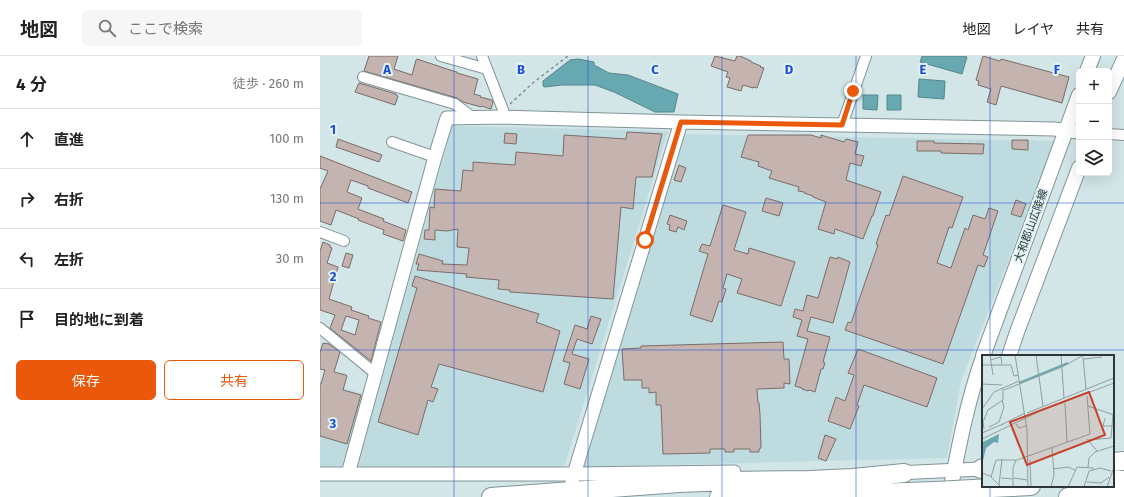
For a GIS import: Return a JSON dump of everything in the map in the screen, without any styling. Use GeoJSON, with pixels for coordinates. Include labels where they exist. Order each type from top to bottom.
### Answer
{"type":"FeatureCollection","features":[{"type":"Feature","properties":{"kind":"highway"},"geometry":{"type":"LineString","coordinates":[[1114,462],[1124,461]]}},
{"type":"Feature","properties":{"kind":"highway"},"geometry":{"type":"LineString","coordinates":[[491,497],[679,483],[809,480],[904,474]]}},
{"type":"Feature","properties":{"kind":"highway"},"geometry":{"type":"LineString","coordinates":[[719,497],[942,494],[1011,487]]}},
{"type":"Feature","properties":{"kind":"highway"},"geometry":{"type":"LineString","coordinates":[[1068,497],[1124,492]]}},
{"type":"Feature","properties":{"kind":"main road"},"geometry":{"type":"LineString","coordinates":[[1089,68],[1093,56]]}},
{"type":"Feature","properties":{"kind":"main road"},"geometry":{"type":"LineString","coordinates":[[1112,85],[1124,59]]}},
{"type":"Feature","properties":{"kind":"main road","name":"大和郡山広陵線"},"geometry":{"type":"LineString","coordinates":[[984,355],[1073,132],[1078,104]]}},
{"type":"Feature","properties":{"kind":"main road"},"geometry":{"type":"LineString","coordinates":[[1009,355],[1076,176]]}},
{"type":"Feature","properties":{"kind":"main road","name":"大和郡山広陵線"},"geometry":{"type":"LineString","coordinates":[[942,494],[954,470],[971,396],[982,360]]}},
{"type":"Feature","properties":{"kind":"main road"},"geometry":{"type":"LineString","coordinates":[[976,497],[982,465]]}},
{"type":"Feature","properties":{"kind":"street"},"geometry":{"type":"LineString","coordinates":[[441,56],[487,69]]}},
{"type":"Feature","properties":{"kind":"street"},"geometry":{"type":"LineString","coordinates":[[482,56],[503,114]]}},
{"type":"Feature","properties":{"kind":"street"},"geometry":{"type":"LineString","coordinates":[[842,125],[866,56]]}},
{"type":"Feature","properties":{"kind":"street"},"geometry":{"type":"LineString","coordinates":[[363,77],[455,104],[472,117]]}},
{"type":"Feature","properties":{"kind":"street"},"geometry":{"type":"LineString","coordinates":[[348,474],[447,118],[503,114],[681,122],[1054,129],[1073,132]]}},
{"type":"Feature","properties":{"kind":"street"},"geometry":{"type":"LineString","coordinates":[[573,478],[681,122]]}},
{"type":"Feature","properties":{"kind":"street"},"geometry":{"type":"LineString","coordinates":[[1112,134],[1124,135]]}},
{"type":"Feature","properties":{"kind":"street"},"geometry":{"type":"LineString","coordinates":[[392,142],[435,157]]}},
{"type":"Feature","properties":{"kind":"street"},"geometry":{"type":"LineString","coordinates":[[320,232],[344,241]]}},
{"type":"Feature","properties":{"kind":"street"},"geometry":{"type":"LineString","coordinates":[[320,328],[376,374]]}},
{"type":"Feature","properties":{"kind":"street"},"geometry":{"type":"LineString","coordinates":[[320,474],[573,478],[805,472],[904,474],[954,470],[982,465]]}},
{"type":"Feature","properties":{"kind":"path"},"geometry":{"type":"LineString","coordinates":[[503,114],[534,82],[568,56]]}},
{"type":"Feature","properties":{"kind":"shaded area"},"geometry":{"type":"Polygon","coordinates":[[[452,126],[668,131],[565,464],[558,468],[358,466],[452,126]]]}},
{"type":"Feature","properties":{"kind":"shaded area"},"geometry":{"type":"Polygon","coordinates":[[[680,134],[1055,141],[961,381],[947,458],[584,467],[680,134]]]}},
{"type":"Feature","properties":{"kind":"shaded area"},"geometry":{"type":"Polygon","coordinates":[[[320,381],[363,394],[344,466],[320,466],[320,381]]]}},
{"type":"Feature","properties":{"kind":"water"},"geometry":{"type":"Polygon","coordinates":[[[922,56],[967,57],[962,74],[920,62],[922,56]]]}},
{"type":"Feature","properties":{"kind":"water"},"geometry":{"type":"Polygon","coordinates":[[[578,59],[594,62],[594,65],[609,73],[628,75],[678,94],[674,112],[655,112],[614,92],[595,85],[543,86],[543,81],[570,60],[578,59]]]}},
{"type":"Feature","properties":{"kind":"water"},"geometry":{"type":"Polygon","coordinates":[[[919,79],[945,81],[944,99],[918,97],[919,79]]]}},
{"type":"Feature","properties":{"kind":"water"},"geometry":{"type":"Polygon","coordinates":[[[863,95],[878,95],[877,110],[863,109],[863,95]]]}},
{"type":"Feature","properties":{"kind":"water"},"geometry":{"type":"Polygon","coordinates":[[[887,95],[901,95],[901,110],[887,110],[887,95]]]}},
{"type":"Feature","properties":{"kind":"building"},"geometry":{"type":"Polygon","coordinates":[[[369,56],[398,56],[394,69],[412,75],[417,59],[478,79],[474,94],[492,100],[493,102],[491,109],[463,102],[457,98],[364,71],[369,56]]]}},
{"type":"Feature","properties":{"kind":"building"},"geometry":{"type":"Polygon","coordinates":[[[715,56],[735,61],[737,56],[740,56],[764,68],[757,88],[743,85],[741,91],[727,87],[730,78],[726,77],[728,72],[711,66],[715,56]]]}},
{"type":"Feature","properties":{"kind":"building"},"geometry":{"type":"Polygon","coordinates":[[[983,56],[1000,61],[1001,59],[1069,77],[1062,103],[1001,86],[996,105],[987,102],[991,89],[978,85],[979,81],[976,80],[983,56]]]}},
{"type":"Feature","properties":{"kind":"building"},"geometry":{"type":"Polygon","coordinates":[[[359,83],[396,94],[398,96],[395,105],[355,92],[359,83]]]}},
{"type":"Feature","properties":{"kind":"building"},"geometry":{"type":"Polygon","coordinates":[[[627,132],[662,134],[652,177],[636,177],[633,209],[621,207],[613,299],[510,292],[510,290],[498,289],[499,280],[466,277],[467,274],[417,270],[419,264],[416,264],[419,254],[443,261],[442,264],[467,265],[469,248],[457,247],[458,229],[447,231],[435,230],[435,240],[424,239],[425,230],[429,230],[430,207],[434,208],[435,189],[461,191],[463,170],[473,171],[473,162],[515,165],[516,152],[563,156],[564,135],[626,139],[627,132]]]}},
{"type":"Feature","properties":{"kind":"building"},"geometry":{"type":"Polygon","coordinates":[[[505,133],[517,134],[516,144],[504,143],[505,133]]]}},
{"type":"Feature","properties":{"kind":"building"},"geometry":{"type":"Polygon","coordinates":[[[748,135],[811,135],[821,138],[821,135],[844,142],[846,139],[858,142],[855,154],[864,156],[861,166],[850,163],[846,180],[881,192],[863,239],[835,229],[834,234],[818,229],[826,202],[804,192],[798,191],[799,187],[769,178],[772,171],[758,166],[759,162],[741,157],[748,135]]]}},
{"type":"Feature","properties":{"kind":"building"},"geometry":{"type":"Polygon","coordinates":[[[338,139],[382,155],[379,162],[336,147],[338,139]]]}},
{"type":"Feature","properties":{"kind":"building"},"geometry":{"type":"Polygon","coordinates":[[[1012,140],[1028,140],[1028,150],[1012,149],[1012,140]]]}},
{"type":"Feature","properties":{"kind":"building"},"geometry":{"type":"Polygon","coordinates":[[[917,141],[934,141],[934,143],[984,144],[983,154],[917,151],[917,141]]]}},
{"type":"Feature","properties":{"kind":"building"},"geometry":{"type":"Polygon","coordinates":[[[320,156],[412,192],[408,203],[351,180],[347,192],[362,198],[358,209],[384,219],[383,221],[406,230],[403,241],[383,234],[384,230],[336,210],[331,225],[320,221],[320,189],[328,171],[320,168],[320,156]]]}},
{"type":"Feature","properties":{"kind":"building"},"geometry":{"type":"Polygon","coordinates":[[[679,165],[686,168],[681,182],[674,180],[679,165]]]}},
{"type":"Feature","properties":{"kind":"building"},"geometry":{"type":"Polygon","coordinates":[[[903,176],[963,197],[952,228],[949,227],[937,263],[951,268],[965,228],[968,230],[973,215],[985,219],[989,208],[998,211],[983,255],[988,257],[984,267],[978,265],[943,364],[845,330],[848,322],[851,323],[878,245],[876,244],[886,215],[889,216],[903,176]]]}},
{"type":"Feature","properties":{"kind":"building"},"geometry":{"type":"Polygon","coordinates":[[[766,198],[783,203],[779,216],[762,211],[766,198]]]}},
{"type":"Feature","properties":{"kind":"building"},"geometry":{"type":"Polygon","coordinates":[[[1016,200],[1026,204],[1021,217],[1011,214],[1016,200]]]}},
{"type":"Feature","properties":{"kind":"building"},"geometry":{"type":"Polygon","coordinates":[[[723,205],[746,212],[734,250],[748,254],[749,248],[795,262],[781,306],[737,293],[742,279],[727,274],[723,288],[726,289],[722,302],[719,301],[712,322],[690,315],[708,254],[699,251],[702,244],[710,246],[723,205]]]}},
{"type":"Feature","properties":{"kind":"building"},"geometry":{"type":"Polygon","coordinates":[[[670,215],[687,221],[684,230],[678,227],[676,232],[669,230],[670,225],[667,224],[670,215]]]}},
{"type":"Feature","properties":{"kind":"building"},"geometry":{"type":"Polygon","coordinates":[[[323,242],[330,245],[332,248],[327,263],[338,267],[329,299],[352,307],[351,310],[381,322],[371,361],[330,328],[335,315],[320,310],[320,251],[323,242]],[[346,316],[341,330],[355,335],[359,320],[346,316]]]}},
{"type":"Feature","properties":{"kind":"building"},"geometry":{"type":"Polygon","coordinates":[[[346,253],[353,255],[349,268],[342,266],[346,253]]]}},
{"type":"Feature","properties":{"kind":"building"},"geometry":{"type":"Polygon","coordinates":[[[830,257],[837,259],[838,257],[850,262],[833,323],[811,317],[807,331],[830,337],[823,362],[825,363],[823,369],[821,369],[815,392],[795,386],[808,339],[797,336],[802,320],[793,317],[795,309],[803,311],[807,295],[818,298],[830,257]]]}},
{"type":"Feature","properties":{"kind":"building"},"geometry":{"type":"Polygon","coordinates":[[[415,276],[539,314],[536,322],[560,331],[543,392],[439,364],[431,387],[438,389],[433,402],[428,400],[418,435],[378,422],[417,288],[412,286],[415,276]]]}},
{"type":"Feature","properties":{"kind":"building"},"geometry":{"type":"Polygon","coordinates":[[[591,316],[601,319],[592,344],[577,339],[572,354],[589,359],[580,389],[564,384],[570,363],[563,361],[575,325],[587,329],[591,316]]]}},
{"type":"Feature","properties":{"kind":"building"},"geometry":{"type":"Polygon","coordinates":[[[783,342],[784,359],[789,359],[790,384],[784,383],[784,388],[757,389],[760,414],[761,448],[759,449],[759,452],[750,452],[750,449],[734,449],[734,452],[725,452],[725,449],[710,449],[710,453],[663,454],[661,405],[656,405],[656,392],[649,393],[649,388],[642,388],[642,380],[624,380],[622,349],[641,348],[641,346],[783,342]]]}},
{"type":"Feature","properties":{"kind":"building"},"geometry":{"type":"Polygon","coordinates":[[[323,343],[329,344],[340,352],[334,372],[347,376],[343,390],[361,395],[347,444],[320,436],[320,384],[325,370],[320,369],[320,353],[323,343]]]}},
{"type":"Feature","properties":{"kind":"building"},"geometry":{"type":"Polygon","coordinates":[[[858,349],[937,378],[927,407],[864,385],[857,405],[859,406],[850,429],[828,421],[836,397],[845,401],[854,375],[848,373],[858,349]]]}},
{"type":"Feature","properties":{"kind":"building"},"geometry":{"type":"Polygon","coordinates":[[[825,435],[836,439],[826,461],[818,458],[825,435]]]}},
{"type":"Feature","properties":{"kind":"route"},"geometry":{"type":"LineString","coordinates":[[645,240],[681,122],[842,125],[853,91]]}}]}
